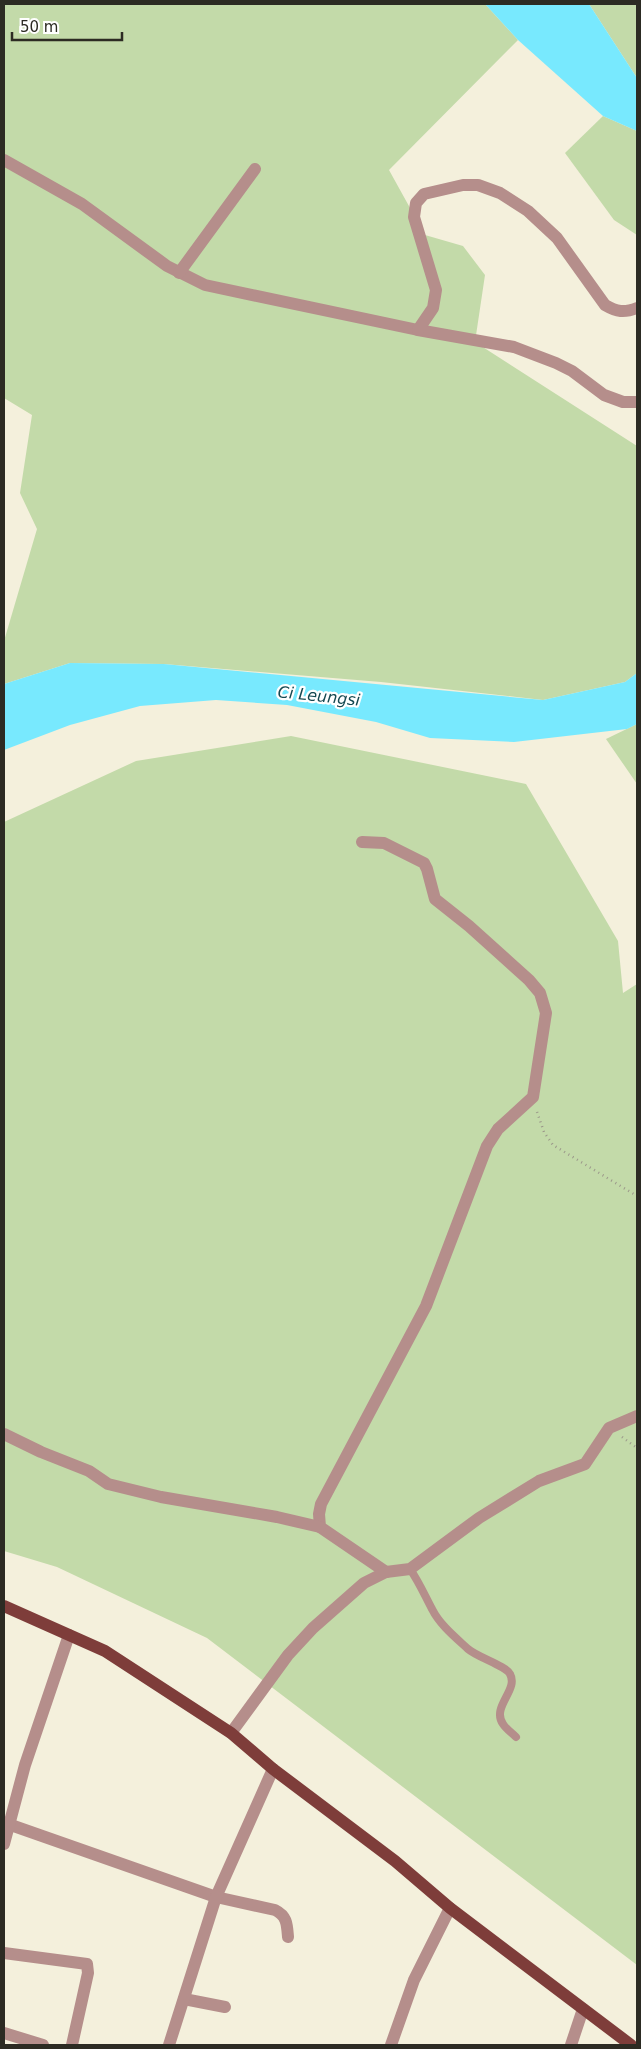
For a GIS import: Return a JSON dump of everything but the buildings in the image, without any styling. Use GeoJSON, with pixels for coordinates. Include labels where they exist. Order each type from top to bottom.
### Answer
{"type":"FeatureCollection","features":[{"type":"Feature","properties":{"kind":"main road"},"geometry":{"type":"LineString","coordinates":[[4,1606],[132,1666],[231,1733],[273,1769],[395,1861],[450,1908],[631,2045]]}},
{"type":"Feature","properties":{"kind":"street"},"geometry":{"type":"LineString","coordinates":[[4,160],[82,204],[179,273],[205,285],[418,330],[514,347],[556,363],[604,395],[623,402],[637,402]]}},
{"type":"Feature","properties":{"kind":"street"},"geometry":{"type":"LineString","coordinates":[[179,273],[255,170]]}},
{"type":"Feature","properties":{"kind":"street"},"geometry":{"type":"LineString","coordinates":[[418,330],[434,308],[436,290],[414,217],[416,203],[424,194],[463,185],[478,185],[500,193],[528,211],[556,238],[604,305],[615,312],[627,312],[637,308]]}},
{"type":"Feature","properties":{"kind":"street"},"geometry":{"type":"LineString","coordinates":[[320,1528],[319,1514],[321,1504],[426,1306],[486,1146],[498,1129],[533,1097],[546,1013],[540,993],[514,966],[435,899],[428,869],[424,863],[384,843],[362,842]]}},
{"type":"Feature","properties":{"kind":"street"},"geometry":{"type":"LineString","coordinates":[[231,1733],[288,1655],[312,1628],[364,1583],[386,1572],[410,1569],[479,1518],[539,1481],[585,1464],[609,1428],[637,1416]]}},
{"type":"Feature","properties":{"kind":"street"},"geometry":{"type":"LineString","coordinates":[[4,1434],[40,1452],[89,1471],[108,1484],[161,1497],[277,1517],[320,1528],[386,1572]]}},
{"type":"Feature","properties":{"kind":"street"},"geometry":{"type":"LineString","coordinates":[[4,1844],[8,1824],[69,1635]]}},
{"type":"Feature","properties":{"kind":"street"},"geometry":{"type":"LineString","coordinates":[[169,2045],[216,1897],[273,1769]]}},
{"type":"Feature","properties":{"kind":"street"},"geometry":{"type":"LineString","coordinates":[[8,1824],[216,1897],[283,1913],[287,1921],[288,1937]]}},
{"type":"Feature","properties":{"kind":"street"},"geometry":{"type":"LineString","coordinates":[[391,2045],[414,1980],[450,1908]]}},
{"type":"Feature","properties":{"kind":"street"},"geometry":{"type":"LineString","coordinates":[[4,1953],[87,1964],[88,1973],[72,2045]]}},
{"type":"Feature","properties":{"kind":"street"},"geometry":{"type":"LineString","coordinates":[[184,1999],[225,2007]]}},
{"type":"Feature","properties":{"kind":"street"},"geometry":{"type":"LineString","coordinates":[[571,2045],[583,2009]]}},
{"type":"Feature","properties":{"kind":"street"},"geometry":{"type":"LineString","coordinates":[[4,2032],[43,2045]]}},
{"type":"Feature","properties":{"kind":"lane"},"geometry":{"type":"LineString","coordinates":[[410,1569],[424,1590],[432,1610],[448,1630],[474,1654],[506,1669],[511,1674],[512,1684],[500,1710],[500,1718],[503,1725],[516,1737]]}},
{"type":"Feature","properties":{"kind":"path"},"geometry":{"type":"LineString","coordinates":[[533,1097],[544,1132],[553,1145],[637,1196]]}},
{"type":"Feature","properties":{"kind":"green space"},"geometry":{"type":"Polygon","coordinates":[[[4,4],[485,4],[518,40],[389,170],[425,235],[463,246],[485,275],[475,342],[637,446],[637,673],[625,682],[543,700],[381,682],[164,664],[70,663],[4,684],[4,641],[37,529],[20,493],[32,415],[4,398],[4,4]]]}},
{"type":"Feature","properties":{"kind":"green space"},"geometry":{"type":"Polygon","coordinates":[[[589,4],[637,4],[637,78],[589,4]]]}},
{"type":"Feature","properties":{"kind":"green space"},"geometry":{"type":"Polygon","coordinates":[[[603,116],[637,131],[637,235],[614,220],[565,153],[603,116]]]}},
{"type":"Feature","properties":{"kind":"green space"},"geometry":{"type":"Polygon","coordinates":[[[637,724],[637,784],[606,739],[637,724]]]}},
{"type":"Feature","properties":{"kind":"green space"},"geometry":{"type":"Polygon","coordinates":[[[291,736],[526,784],[618,941],[623,993],[637,984],[637,1965],[207,1638],[57,1567],[4,1551],[4,822],[136,761],[291,736]]]}},
{"type":"Feature","properties":{"kind":"water"},"geometry":{"type":"Polygon","coordinates":[[[485,4],[589,4],[637,78],[637,131],[603,116],[518,40],[485,4]]]}},
{"type":"Feature","properties":{"kind":"water","name":"Ci Leungsi"},"geometry":{"type":"Polygon","coordinates":[[[70,663],[164,664],[543,700],[625,682],[637,673],[637,724],[627,729],[514,742],[430,738],[376,722],[287,705],[216,700],[140,706],[70,725],[4,750],[4,684],[70,663]]]}}]}
